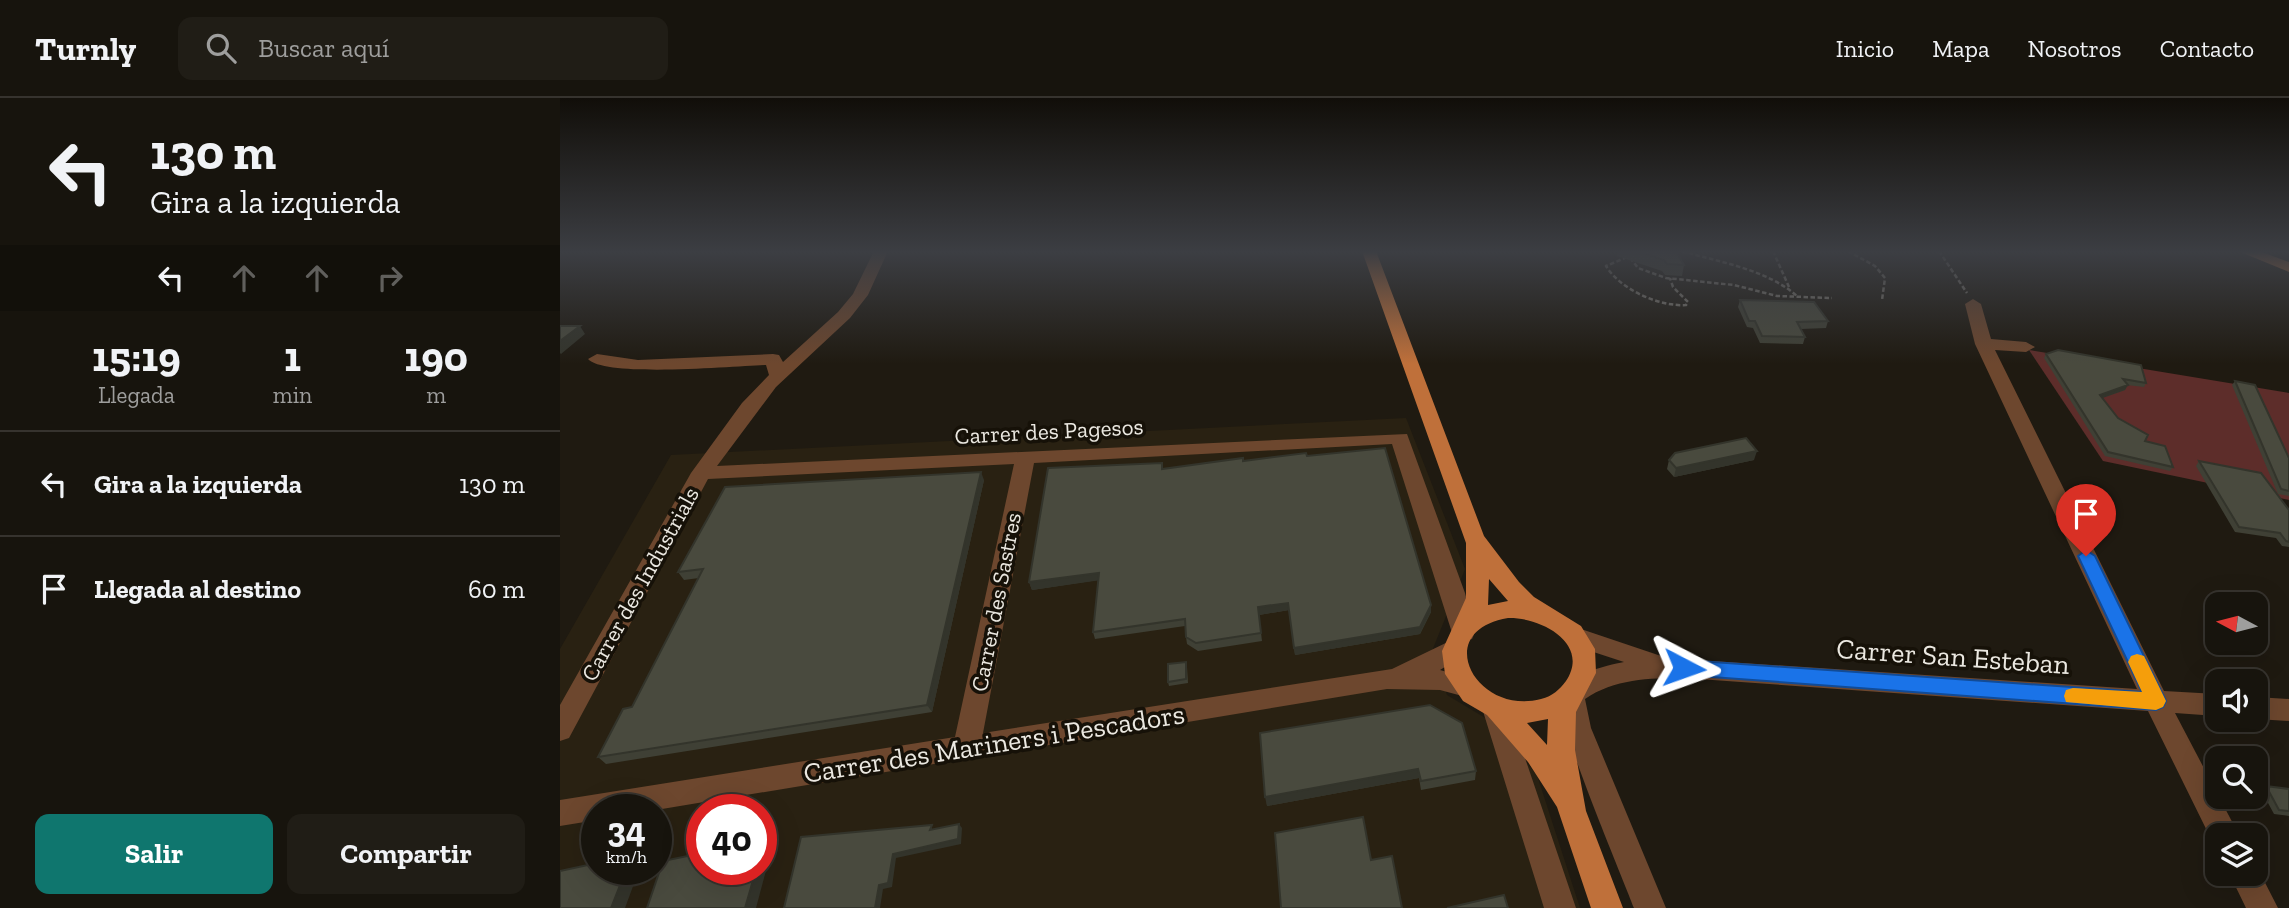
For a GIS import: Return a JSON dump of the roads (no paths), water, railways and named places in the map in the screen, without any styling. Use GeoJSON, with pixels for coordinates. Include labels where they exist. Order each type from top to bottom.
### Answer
{"type":"FeatureCollection","features":[{"type":"Feature","properties":{"kind":"main road"},"geometry":{"type":"LineString","coordinates":[[1383,289],[1473,537],[1489,563],[1513,590],[1527,604],[1575,636],[1583,649],[1586,664],[1583,678],[1562,717],[1561,751],[1572,811],[1608,908]]}},
{"type":"Feature","properties":{"kind":"main road"},"geometry":{"type":"LineString","coordinates":[[1473,537],[1476,604],[1461,636],[1454,661],[1466,687],[1516,727],[1538,754],[1572,811]]}},
{"type":"Feature","properties":{"kind":"main road"},"geometry":{"type":"LineString","coordinates":[[1461,636],[1485,614],[1497,611],[1523,609],[1548,616]]}},
{"type":"Feature","properties":{"kind":"main road"},"geometry":{"type":"LineString","coordinates":[[1495,708],[1522,713],[1536,712],[1549,709],[1573,694]]}},
{"type":"Feature","properties":{"kind":"street","name":"Carrer des Industrials"},"geometry":{"type":"LineString","coordinates":[[560,730],[701,473],[749,407],[844,315],[863,289]]}},
{"type":"Feature","properties":{"kind":"street"},"geometry":{"type":"LineString","coordinates":[[1973,304],[1984,344],[2218,823]]}},
{"type":"Feature","properties":{"kind":"street"},"geometry":{"type":"LineString","coordinates":[[1984,344],[2026,347]]}},
{"type":"Feature","properties":{"kind":"street"},"geometry":{"type":"LineString","coordinates":[[597,359],[638,365],[774,359],[778,376]]}},
{"type":"Feature","properties":{"kind":"street","name":"Carrer des Pagesos"},"geometry":{"type":"LineString","coordinates":[[701,473],[1400,438],[1453,593],[1461,636]]}},
{"type":"Feature","properties":{"kind":"street","name":"Carrer des Sastres"},"geometry":{"type":"LineString","coordinates":[[967,747],[1025,457]]}},
{"type":"Feature","properties":{"kind":"street","name":"Carrer des Mariners i Pescadors"},"geometry":{"type":"LineString","coordinates":[[560,813],[1387,679],[1428,665],[1461,636]]}},
{"type":"Feature","properties":{"kind":"street","name":"Carrer San Esteban"},"geometry":{"type":"LineString","coordinates":[[1575,636],[1631,656],[1684,668]]}},
{"type":"Feature","properties":{"kind":"street","name":"Carrer San Esteban"},"geometry":{"type":"LineString","coordinates":[[1573,694],[1586,683],[1603,677],[1647,669],[1684,668],[2205,704]]}},
{"type":"Feature","properties":{"kind":"street","name":"Carrer des Mariners i Pescadors"},"geometry":{"type":"LineString","coordinates":[[1387,679],[1440,680],[1466,687]]}},
{"type":"Feature","properties":{"kind":"street"},"geometry":{"type":"LineString","coordinates":[[1573,694],[1578,728],[1650,908]]}},
{"type":"Feature","properties":{"kind":"street"},"geometry":{"type":"LineString","coordinates":[[1495,708],[1560,908]]}},
{"type":"Feature","properties":{"kind":"street"},"geometry":{"type":"LineString","coordinates":[[2268,709],[2289,710]]}},
{"type":"Feature","properties":{"kind":"street"},"geometry":{"type":"LineString","coordinates":[[2251,886],[2262,908]]}}]}
